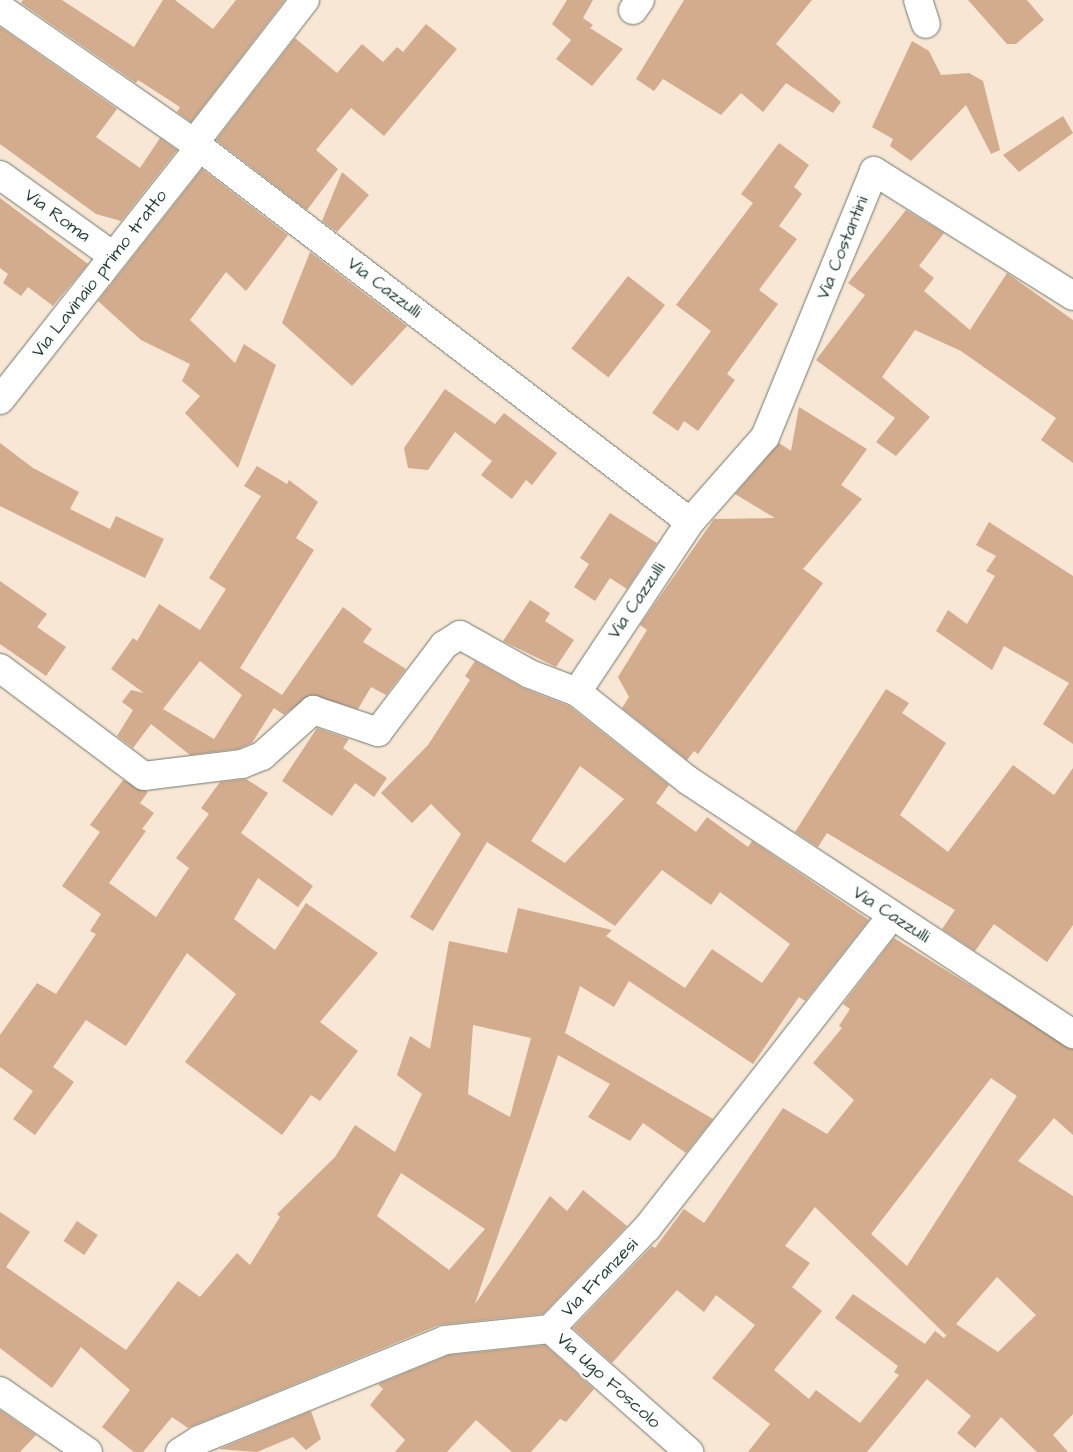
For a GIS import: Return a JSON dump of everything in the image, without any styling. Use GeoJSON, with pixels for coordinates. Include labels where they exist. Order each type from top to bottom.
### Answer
{"type":"FeatureCollection","features":[{"type":"Feature","properties":{"kind":"street","name":"Via Lavinaio primo tratto"},"geometry":{"type":"LineString","coordinates":[[0,400],[113,256],[305,0]]}},
{"type":"Feature","properties":{"kind":"street","name":"Via Cazzulli"},"geometry":{"type":"LineString","coordinates":[[0,8],[197,145],[690,522],[577,692],[689,781],[1073,1034]]}},
{"type":"Feature","properties":{"kind":"street","name":"Via Costantini"},"geometry":{"type":"LineString","coordinates":[[690,522],[766,438],[874,171],[1073,296]]}},
{"type":"Feature","properties":{"kind":"street","name":"Via Roma"},"geometry":{"type":"LineString","coordinates":[[0,175],[113,256]]}},
{"type":"Feature","properties":{"kind":"street"},"geometry":{"type":"LineString","coordinates":[[0,668],[144,776],[242,764],[262,756],[305,712],[313,710],[378,732],[444,645],[460,635],[530,674],[577,692]]}},
{"type":"Feature","properties":{"kind":"street","name":"Via Franzesi"},"geometry":{"type":"LineString","coordinates":[[180,1452],[199,1440],[445,1340],[550,1329],[647,1228],[892,916]]}},
{"type":"Feature","properties":{"kind":"street","name":"Via Ugo Foscolo"},"geometry":{"type":"LineString","coordinates":[[550,1329],[689,1452]]}},
{"type":"Feature","properties":{"kind":"street"},"geometry":{"type":"LineString","coordinates":[[0,1391],[88,1452]]}},
{"type":"Feature","properties":{"kind":"building"},"geometry":{"type":"Polygon","coordinates":[[[23,0],[62,0],[134,47],[163,0],[175,0],[213,29],[236,0],[285,0],[191,122],[177,112],[180,107],[138,80],[136,83],[21,3],[23,0]]]}},
{"type":"Feature","properties":{"kind":"building"},"geometry":{"type":"Polygon","coordinates":[[[567,0],[593,0],[583,18],[593,25],[590,28],[623,49],[592,86],[556,59],[571,40],[552,24],[567,0]]]}},
{"type":"Feature","properties":{"kind":"building"},"geometry":{"type":"Polygon","coordinates":[[[684,0],[812,0],[776,44],[841,102],[833,113],[786,83],[763,112],[741,93],[721,115],[663,79],[654,91],[636,79],[684,0]]]}},
{"type":"Feature","properties":{"kind":"building"},"geometry":{"type":"Polygon","coordinates":[[[968,0],[1027,0],[1044,20],[1016,44],[1007,44],[968,0]]]}},
{"type":"Feature","properties":{"kind":"building"},"geometry":{"type":"Polygon","coordinates":[[[426,24],[457,49],[384,136],[351,108],[316,150],[338,169],[307,210],[216,140],[295,38],[337,73],[362,44],[383,62],[397,47],[403,52],[426,24]]]}},
{"type":"Feature","properties":{"kind":"building"},"geometry":{"type":"Polygon","coordinates":[[[0,27],[117,109],[96,137],[140,168],[160,138],[177,150],[121,221],[96,214],[0,144],[0,27]]]}},
{"type":"Feature","properties":{"kind":"building"},"geometry":{"type":"Polygon","coordinates":[[[912,41],[929,51],[941,75],[969,73],[983,81],[1000,150],[991,154],[966,105],[911,161],[890,146],[893,139],[872,127],[912,41]]]}},
{"type":"Feature","properties":{"kind":"building"},"geometry":{"type":"Polygon","coordinates":[[[1063,116],[1073,133],[1019,172],[1003,155],[1063,116]]]}},
{"type":"Feature","properties":{"kind":"building"},"geometry":{"type":"Polygon","coordinates":[[[779,143],[809,165],[794,187],[802,194],[779,226],[797,239],[759,290],[778,304],[727,374],[735,380],[698,431],[684,421],[678,431],[652,413],[711,331],[676,305],[753,203],[741,194],[779,143]]]}},
{"type":"Feature","properties":{"kind":"building"},"geometry":{"type":"Polygon","coordinates":[[[202,169],[288,235],[246,291],[226,272],[190,320],[235,363],[244,344],[276,365],[238,468],[185,413],[200,396],[182,381],[190,364],[141,340],[98,301],[202,169]]]}},
{"type":"Feature","properties":{"kind":"building"},"geometry":{"type":"Polygon","coordinates":[[[342,172],[369,195],[337,232],[322,221],[342,172]]]}},
{"type":"Feature","properties":{"kind":"building"},"geometry":{"type":"Polygon","coordinates":[[[0,198],[88,264],[53,306],[28,287],[21,296],[3,283],[8,274],[0,268],[0,198]]]}},
{"type":"Feature","properties":{"kind":"building"},"geometry":{"type":"Polygon","coordinates":[[[906,210],[944,233],[919,266],[934,278],[924,291],[970,330],[1007,273],[1073,320],[1073,463],[1041,440],[1056,418],[961,351],[915,330],[882,377],[930,417],[896,456],[876,442],[895,418],[816,360],[865,295],[848,283],[906,210]]]}},
{"type":"Feature","properties":{"kind":"building"},"geometry":{"type":"Polygon","coordinates":[[[310,252],[407,326],[352,386],[282,323],[310,252]]]}},
{"type":"Feature","properties":{"kind":"building"},"geometry":{"type":"Polygon","coordinates":[[[628,276],[665,305],[608,377],[571,348],[628,276]]]}},
{"type":"Feature","properties":{"kind":"building"},"geometry":{"type":"Polygon","coordinates":[[[445,389],[495,424],[504,413],[557,453],[532,485],[526,480],[512,499],[481,475],[492,461],[455,432],[428,470],[408,468],[404,448],[445,389]]]}},
{"type":"Feature","properties":{"kind":"building"},"geometry":{"type":"Polygon","coordinates":[[[799,407],[867,449],[841,485],[862,499],[803,569],[823,583],[698,754],[694,751],[687,760],[622,708],[629,697],[618,677],[647,630],[640,625],[714,519],[775,518],[735,494],[779,443],[791,451],[799,407]]]}},
{"type":"Feature","properties":{"kind":"building"},"geometry":{"type":"Polygon","coordinates":[[[0,443],[33,468],[79,492],[70,509],[110,529],[116,516],[164,539],[145,578],[0,506],[0,443]]]}},
{"type":"Feature","properties":{"kind":"building"},"geometry":{"type":"Polygon","coordinates":[[[257,466],[287,484],[289,480],[318,502],[296,538],[314,550],[240,668],[282,695],[343,607],[372,629],[363,642],[406,669],[386,695],[371,687],[358,709],[310,695],[284,715],[274,708],[252,743],[238,749],[190,755],[151,724],[133,748],[117,736],[133,710],[122,702],[131,690],[144,693],[111,669],[133,638],[137,641],[159,604],[200,630],[226,589],[209,578],[261,496],[244,486],[257,466]],[[200,661],[163,709],[214,739],[242,695],[200,661]]]}},
{"type":"Feature","properties":{"kind":"building"},"geometry":{"type":"Polygon","coordinates":[[[610,513],[657,543],[627,589],[610,578],[595,601],[574,587],[589,564],[580,558],[610,513]]]}},
{"type":"Feature","properties":{"kind":"building"},"geometry":{"type":"Polygon","coordinates":[[[989,522],[1073,576],[1073,744],[1043,724],[1069,683],[1004,646],[992,670],[936,631],[948,610],[967,624],[995,576],[986,571],[996,556],[976,545],[989,522]]]}},
{"type":"Feature","properties":{"kind":"building"},"geometry":{"type":"Polygon","coordinates":[[[0,581],[47,614],[37,627],[66,647],[46,676],[0,644],[0,581]]]}},
{"type":"Feature","properties":{"kind":"building"},"geometry":{"type":"Polygon","coordinates":[[[530,600],[550,613],[545,621],[574,640],[556,667],[503,641],[530,600]]]}},
{"type":"Feature","properties":{"kind":"building"},"geometry":{"type":"Polygon","coordinates":[[[475,661],[523,688],[569,706],[669,785],[656,803],[696,832],[707,817],[748,847],[752,841],[869,920],[805,1001],[799,997],[753,1064],[629,981],[614,1007],[580,986],[565,1033],[713,1119],[686,1153],[643,1123],[630,1141],[588,1117],[610,1084],[558,1055],[475,1304],[550,1196],[567,1211],[583,1190],[627,1226],[543,1314],[439,1325],[188,1428],[172,1417],[143,1452],[134,1452],[102,1427],[130,1390],[81,1347],[52,1388],[0,1348],[0,1212],[30,1232],[6,1267],[126,1350],[178,1281],[200,1297],[237,1253],[250,1265],[280,1217],[277,1214],[335,1157],[355,1125],[395,1152],[422,1094],[397,1075],[410,1036],[430,1049],[449,941],[507,953],[518,908],[612,930],[606,936],[685,988],[712,949],[762,983],[790,944],[720,892],[711,905],[662,870],[615,926],[487,842],[433,931],[410,917],[461,834],[431,804],[412,823],[381,793],[428,745],[470,680],[465,676],[475,661]],[[580,766],[531,841],[565,863],[624,799],[580,766]],[[473,1025],[468,1094],[510,1117],[531,1038],[473,1025]],[[401,1173],[377,1216],[449,1270],[485,1229],[401,1173]]]}},
{"type":"Feature","properties":{"kind":"building"},"geometry":{"type":"Polygon","coordinates":[[[886,689],[909,703],[902,713],[946,743],[900,815],[948,852],[1013,765],[1054,795],[1073,768],[1073,925],[1047,962],[994,924],[975,951],[942,929],[955,910],[827,833],[818,847],[795,832],[886,689]]]}},
{"type":"Feature","properties":{"kind":"building"},"geometry":{"type":"Polygon","coordinates":[[[317,728],[349,739],[343,748],[387,778],[374,797],[355,783],[332,816],[282,781],[317,728]]]}},
{"type":"Feature","properties":{"kind":"building"},"geometry":{"type":"Polygon","coordinates":[[[246,779],[268,793],[241,833],[313,886],[298,907],[258,878],[234,919],[275,950],[306,903],[378,953],[320,1022],[358,1051],[320,1101],[311,1095],[282,1135],[185,1062],[236,994],[187,953],[126,1046],[86,1020],[53,1067],[74,1082],[35,1135],[13,1119],[33,1091],[0,1067],[0,1035],[37,983],[56,994],[96,934],[90,931],[101,914],[62,886],[100,832],[90,825],[123,780],[148,792],[140,803],[154,813],[142,829],[146,831],[109,883],[156,917],[189,868],[176,858],[209,814],[201,808],[220,782],[246,779]]]}},
{"type":"Feature","properties":{"kind":"building"},"geometry":{"type":"Polygon","coordinates":[[[894,938],[1073,1049],[1073,1135],[1054,1118],[1018,1161],[1073,1196],[1073,1414],[1053,1435],[1068,1452],[1037,1452],[1001,1417],[975,1448],[957,1433],[971,1416],[927,1379],[867,1452],[748,1452],[770,1424],[712,1378],[755,1325],[716,1295],[704,1312],[677,1290],[612,1363],[573,1328],[652,1246],[655,1248],[684,1209],[704,1223],[783,1108],[827,1134],[854,1100],[813,1063],[842,1028],[839,1026],[850,1009],[843,1004],[894,938]],[[991,1078],[871,1234],[907,1266],[1017,1096],[991,1078]],[[815,1207],[785,1246],[810,1263],[792,1287],[822,1311],[774,1370],[809,1399],[816,1390],[860,1423],[899,1375],[894,1372],[898,1366],[835,1318],[853,1294],[925,1344],[935,1331],[944,1338],[954,1326],[946,1335],[815,1207]],[[997,1277],[956,1324],[998,1352],[1036,1315],[997,1277]]]}},
{"type":"Feature","properties":{"kind":"building"},"geometry":{"type":"Polygon","coordinates":[[[77,1221],[98,1235],[84,1255],[64,1241],[77,1221]]]}},
{"type":"Feature","properties":{"kind":"building"},"geometry":{"type":"Polygon","coordinates":[[[545,1345],[594,1389],[566,1422],[560,1419],[531,1452],[512,1452],[476,1420],[447,1452],[395,1452],[405,1440],[370,1405],[383,1389],[378,1384],[449,1355],[545,1345]]]}},
{"type":"Feature","properties":{"kind":"building"},"geometry":{"type":"Polygon","coordinates":[[[0,1410],[36,1435],[20,1452],[0,1452],[0,1410]]]}},
{"type":"Feature","properties":{"kind":"building"},"geometry":{"type":"Polygon","coordinates":[[[311,1411],[321,1439],[306,1450],[293,1437],[257,1452],[219,1449],[311,1411]]]}}]}
